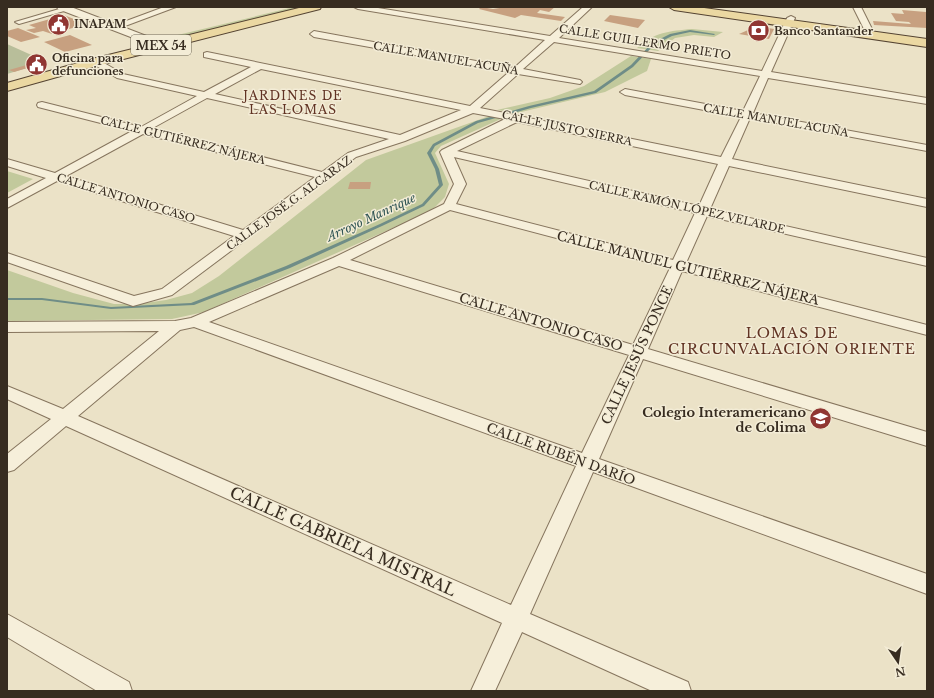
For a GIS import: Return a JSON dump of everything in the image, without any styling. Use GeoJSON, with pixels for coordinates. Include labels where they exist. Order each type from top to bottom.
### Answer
{"type":"FeatureCollection","features":[{"type":"Feature","properties":{"kind":"main road","name":"MEX 54"},"geometry":{"type":"LineString","coordinates":[[7,87],[41,77],[70,64],[145,39],[284,7]]}},
{"type":"Feature","properties":{"kind":"main road","name":"MEX 54"},"geometry":{"type":"LineString","coordinates":[[7,78],[28,71],[70,64],[96,62],[316,7]]}},
{"type":"Feature","properties":{"kind":"main road"},"geometry":{"type":"LineString","coordinates":[[674,7],[927,37]]}},
{"type":"Feature","properties":{"kind":"main road"},"geometry":{"type":"LineString","coordinates":[[712,7],[927,43]]}},
{"type":"Feature","properties":{"kind":"main road"},"geometry":{"type":"LineString","coordinates":[[28,71],[41,72],[43,74],[41,77]]}},
{"type":"Feature","properties":{"kind":"street"},"geometry":{"type":"LineString","coordinates":[[152,7],[164,10]]}},
{"type":"Feature","properties":{"kind":"street"},"geometry":{"type":"LineString","coordinates":[[114,27],[172,7]]}},
{"type":"Feature","properties":{"kind":"street","name":"CALLE GUILLERMO PRIETO"},"geometry":{"type":"LineString","coordinates":[[358,7],[927,101]]}},
{"type":"Feature","properties":{"kind":"street","name":"CALLE JOSÉ G. ALCARAZ"},"geometry":{"type":"LineString","coordinates":[[7,257],[133,300],[167,292],[352,155],[401,139],[479,110],[515,71],[588,7]]}},
{"type":"Feature","properties":{"kind":"street"},"geometry":{"type":"LineString","coordinates":[[857,7],[868,29]]}},
{"type":"Feature","properties":{"kind":"street"},"geometry":{"type":"LineString","coordinates":[[19,22],[65,8],[145,39]]}},
{"type":"Feature","properties":{"kind":"street","name":"CALLE JESÚS PONCE"},"geometry":{"type":"LineString","coordinates":[[483,691],[790,21]]}},
{"type":"Feature","properties":{"kind":"street","name":"CALLE MANUEL ACUÑA"},"geometry":{"type":"LineString","coordinates":[[314,34],[577,82]]}},
{"type":"Feature","properties":{"kind":"street","name":"CALLE JUSTO SIERRA"},"geometry":{"type":"LineString","coordinates":[[207,55],[927,203]]}},
{"type":"Feature","properties":{"kind":"street"},"geometry":{"type":"LineString","coordinates":[[96,62],[120,76],[401,139]]}},
{"type":"Feature","properties":{"kind":"street"},"geometry":{"type":"LineString","coordinates":[[7,204],[259,66]]}},
{"type":"Feature","properties":{"kind":"street","name":"CALLE MANUEL ACUÑA"},"geometry":{"type":"LineString","coordinates":[[625,92],[927,148]]}},
{"type":"Feature","properties":{"kind":"street","name":"CALLE GUTIÉRREZ NÁJERA"},"geometry":{"type":"LineString","coordinates":[[42,105],[325,176]]}},
{"type":"Feature","properties":{"kind":"street"},"geometry":{"type":"LineString","coordinates":[[7,328],[175,326],[195,322],[338,261],[449,206],[460,184],[446,152],[514,117]]}},
{"type":"Feature","properties":{"kind":"street","name":"CALLE RAMÓN LÓPEZ VELARDE"},"geometry":{"type":"LineString","coordinates":[[446,152],[927,262]]}},
{"type":"Feature","properties":{"kind":"street","name":"CALLE ANTONIO CASO"},"geometry":{"type":"LineString","coordinates":[[7,162],[246,234]]}},
{"type":"Feature","properties":{"kind":"street","name":"CALLE MANUEL GUTIÉRREZ NÁJERA"},"geometry":{"type":"LineString","coordinates":[[449,206],[927,330]]}},
{"type":"Feature","properties":{"kind":"street","name":"CALLE ANTONIO CASO"},"geometry":{"type":"LineString","coordinates":[[338,261],[927,439]]}},
{"type":"Feature","properties":{"kind":"street","name":"CALLE RUBÉN DARÍO"},"geometry":{"type":"LineString","coordinates":[[195,322],[927,584]]}},
{"type":"Feature","properties":{"kind":"street"},"geometry":{"type":"LineString","coordinates":[[7,465],[175,326]]}},
{"type":"Feature","properties":{"kind":"street","name":"CALLE GABRIELA MISTRAL"},"geometry":{"type":"LineString","coordinates":[[7,392],[679,691]]}},
{"type":"Feature","properties":{"kind":"street"},"geometry":{"type":"LineString","coordinates":[[7,625],[120,691]]}},
{"type":"Feature","properties":{"kind":"green space"},"geometry":{"type":"Polygon","coordinates":[[[294,7],[303,7],[144,46],[140,44],[294,7]]]}},
{"type":"Feature","properties":{"kind":"green space"},"geometry":{"type":"Polygon","coordinates":[[[692,29],[723,32],[714,37],[694,35],[675,38],[658,51],[637,48],[656,35],[692,29]]]}},
{"type":"Feature","properties":{"kind":"green space"},"geometry":{"type":"Polygon","coordinates":[[[7,44],[47,62],[7,74],[7,44]]]}},
{"type":"Feature","properties":{"kind":"green space"},"geometry":{"type":"Polygon","coordinates":[[[631,56],[651,59],[647,71],[605,92],[517,113],[497,110],[550,98],[584,86],[631,56]]]}},
{"type":"Feature","properties":{"kind":"green space"},"geometry":{"type":"Polygon","coordinates":[[[492,115],[503,118],[441,146],[435,153],[449,184],[445,197],[431,211],[204,312],[172,319],[7,321],[7,270],[73,293],[114,304],[138,304],[166,300],[192,293],[219,276],[366,160],[492,115]]]}},
{"type":"Feature","properties":{"kind":"green space"},"geometry":{"type":"Polygon","coordinates":[[[7,171],[33,179],[7,193],[7,171]]]}},
{"type":"Feature","properties":{"kind":"building"},"geometry":{"type":"Polygon","coordinates":[[[481,7],[490,7],[487,8],[493,9],[506,7],[555,7],[549,12],[540,10],[537,13],[565,17],[561,21],[521,15],[515,18],[479,9],[481,7]]]}},
{"type":"Feature","properties":{"kind":"building"},"geometry":{"type":"Polygon","coordinates":[[[902,10],[926,12],[927,28],[874,25],[873,21],[911,24],[909,22],[896,21],[891,13],[904,14],[902,10]]]}},
{"type":"Feature","properties":{"kind":"building","name":"INAPAM"},"geometry":{"type":"Polygon","coordinates":[[[64,15],[86,24],[52,34],[43,31],[34,33],[26,30],[36,28],[29,25],[64,15]]]}},
{"type":"Feature","properties":{"kind":"building"},"geometry":{"type":"Polygon","coordinates":[[[610,15],[645,20],[638,28],[604,21],[610,15]]]}},
{"type":"Feature","properties":{"kind":"building","name":"Banco Santander"},"geometry":{"type":"Polygon","coordinates":[[[757,26],[774,29],[769,39],[739,34],[757,26]]]}},
{"type":"Feature","properties":{"kind":"building"},"geometry":{"type":"Polygon","coordinates":[[[18,28],[40,37],[21,42],[7,36],[7,31],[18,28]]]}},
{"type":"Feature","properties":{"kind":"building"},"geometry":{"type":"Polygon","coordinates":[[[70,35],[92,45],[65,52],[44,42],[70,35]]]}},
{"type":"Feature","properties":{"kind":"building","name":"Oficina para defunciones"},"geometry":{"type":"Polygon","coordinates":[[[44,60],[47,62],[14,72],[9,70],[44,60]]]}},
{"type":"Feature","properties":{"kind":"building"},"geometry":{"type":"Polygon","coordinates":[[[350,182],[371,182],[370,189],[348,189],[350,182]]]}},
{"type":"Feature","properties":{"kind":"waterway","name":"Arroyo Manrique"},"geometry":{"type":"LineString","coordinates":[[7,299],[42,299],[111,308],[192,304],[288,267],[423,205],[441,185],[437,169],[429,153],[434,145],[477,122],[530,107],[595,92],[632,66],[653,44],[671,35],[690,31],[714,34]]}},
{"type":"Feature","properties":{"kind":"place","name":"INAPAM"},"geometry":{"type":"Point","coordinates":[58,24]}},
{"type":"Feature","properties":{"kind":"place","name":"Banco Santander"},"geometry":{"type":"Point","coordinates":[759,31]}},
{"type":"Feature","properties":{"kind":"place","name":"Oficina para defunciones"},"geometry":{"type":"Point","coordinates":[36,64]}},
{"type":"Feature","properties":{"kind":"place","name":"Colegio Interamericano de Colima"},"geometry":{"type":"Point","coordinates":[821,419]}},
{"type":"Feature","properties":{"kind":"district","name":"JARDINES DE LAS LOMAS"},"geometry":{"type":"Point","coordinates":[293,102]}},
{"type":"Feature","properties":{"kind":"district","name":"LOMAS DE CIRCUNVALACIÓN ORIENTE"},"geometry":{"type":"Point","coordinates":[792,342]}}]}
